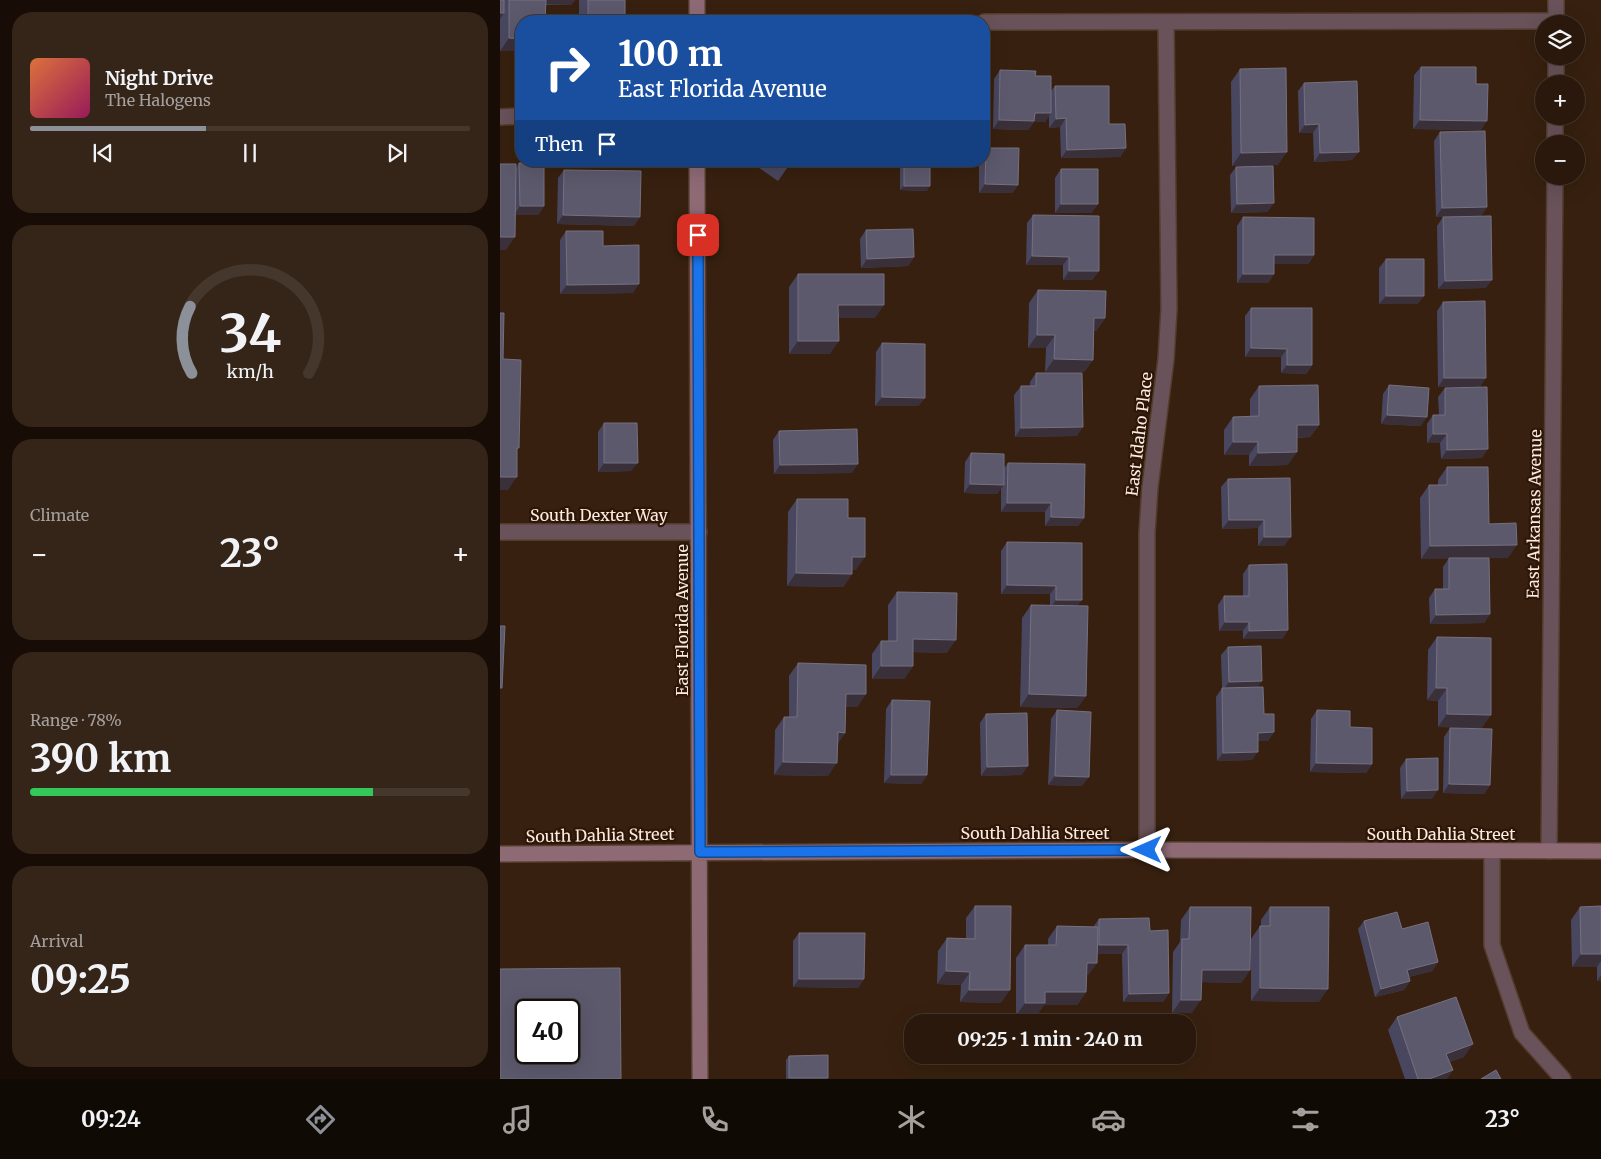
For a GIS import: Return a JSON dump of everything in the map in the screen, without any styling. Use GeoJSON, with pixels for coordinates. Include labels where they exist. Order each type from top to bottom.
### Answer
{"type":"FeatureCollection","features":[{"type":"Feature","properties":{"kind":"street"},"geometry":{"type":"LineString","coordinates":[[697,0],[697,15]]}},
{"type":"Feature","properties":{"kind":"street"},"geometry":{"type":"LineString","coordinates":[[1556,0],[1556,15]]}},
{"type":"Feature","properties":{"kind":"street"},"geometry":{"type":"LineString","coordinates":[[990,22],[1535,22]]}},
{"type":"Feature","properties":{"kind":"street","name":"East Idaho Place"},"geometry":{"type":"LineString","coordinates":[[1147,850],[1147,533],[1150,487],[1166,359],[1168,309],[1166,23]]}},
{"type":"Feature","properties":{"kind":"street"},"geometry":{"type":"LineString","coordinates":[[500,117],[515,116]]}},
{"type":"Feature","properties":{"kind":"street","name":"East Florida Avenue"},"geometry":{"type":"LineString","coordinates":[[697,167],[700,1079]]}},
{"type":"Feature","properties":{"kind":"street","name":"East Arkansas Avenue"},"geometry":{"type":"LineString","coordinates":[[1549,851],[1555,185]]}},
{"type":"Feature","properties":{"kind":"street","name":"South Dexter Way"},"geometry":{"type":"LineString","coordinates":[[500,532],[699,532]]}},
{"type":"Feature","properties":{"kind":"street","name":"South Dahlia Street"},"geometry":{"type":"LineString","coordinates":[[500,854],[1147,850],[1601,851]]}},
{"type":"Feature","properties":{"kind":"street"},"geometry":{"type":"LineString","coordinates":[[1492,852],[1492,945],[1522,1033],[1563,1079]]}},
{"type":"Feature","properties":{"kind":"building"},"geometry":{"type":"Polygon","coordinates":[[[500,0],[504,0],[504,13],[500,13],[500,0]]]}},
{"type":"Feature","properties":{"kind":"building"},"geometry":{"type":"Polygon","coordinates":[[[509,0],[546,0],[545,15],[515,15],[515,38],[509,38],[509,0]]]}},
{"type":"Feature","properties":{"kind":"building"},"geometry":{"type":"Polygon","coordinates":[[[588,0],[625,0],[625,15],[588,15],[588,0]]]}},
{"type":"Feature","properties":{"kind":"building"},"geometry":{"type":"Polygon","coordinates":[[[1421,67],[1476,67],[1476,84],[1488,84],[1487,121],[1420,120],[1421,67]]]}},
{"type":"Feature","properties":{"kind":"building"},"geometry":{"type":"Polygon","coordinates":[[[1286,68],[1287,152],[1241,153],[1240,69],[1286,68]]]}},
{"type":"Feature","properties":{"kind":"building"},"geometry":{"type":"Polygon","coordinates":[[[1000,70],[1036,71],[1035,76],[1051,76],[1051,113],[1035,113],[1034,121],[999,120],[1000,70]]]}},
{"type":"Feature","properties":{"kind":"building"},"geometry":{"type":"Polygon","coordinates":[[[1357,81],[1359,152],[1320,153],[1319,124],[1305,125],[1304,83],[1357,81]]]}},
{"type":"Feature","properties":{"kind":"building"},"geometry":{"type":"Polygon","coordinates":[[[1055,86],[1109,86],[1109,124],[1125,124],[1126,148],[1067,150],[1066,118],[1056,119],[1055,86]]]}},
{"type":"Feature","properties":{"kind":"building"},"geometry":{"type":"Polygon","coordinates":[[[1485,131],[1487,207],[1442,208],[1440,132],[1485,131]]]}},
{"type":"Feature","properties":{"kind":"building"},"geometry":{"type":"Polygon","coordinates":[[[990,148],[1019,148],[1018,185],[985,184],[985,167],[990,167],[990,148]]]}},
{"type":"Feature","properties":{"kind":"building"},"geometry":{"type":"Polygon","coordinates":[[[500,164],[515,164],[515,237],[500,237],[500,164]]]}},
{"type":"Feature","properties":{"kind":"building"},"geometry":{"type":"Polygon","coordinates":[[[1273,166],[1274,203],[1237,204],[1236,167],[1273,166]]]}},
{"type":"Feature","properties":{"kind":"building"},"geometry":{"type":"Polygon","coordinates":[[[519,167],[544,167],[544,206],[520,206],[519,167]]]}},
{"type":"Feature","properties":{"kind":"building"},"geometry":{"type":"Polygon","coordinates":[[[904,167],[930,167],[930,186],[904,186],[904,167]]]}},
{"type":"Feature","properties":{"kind":"building"},"geometry":{"type":"Polygon","coordinates":[[[1061,169],[1098,169],[1098,204],[1061,204],[1061,169]]]}},
{"type":"Feature","properties":{"kind":"building"},"geometry":{"type":"Polygon","coordinates":[[[564,170],[641,171],[640,217],[563,215],[564,170]]]}},
{"type":"Feature","properties":{"kind":"building"},"geometry":{"type":"Polygon","coordinates":[[[1033,215],[1099,216],[1099,271],[1069,271],[1069,257],[1032,256],[1033,215]]]}},
{"type":"Feature","properties":{"kind":"building"},"geometry":{"type":"Polygon","coordinates":[[[1491,216],[1492,280],[1445,281],[1443,217],[1491,216]]]}},
{"type":"Feature","properties":{"kind":"building"},"geometry":{"type":"Polygon","coordinates":[[[1243,217],[1314,218],[1314,255],[1274,255],[1274,274],[1243,274],[1243,217]]]}},
{"type":"Feature","properties":{"kind":"building"},"geometry":{"type":"Polygon","coordinates":[[[913,229],[914,257],[867,259],[866,230],[913,229]]]}},
{"type":"Feature","properties":{"kind":"building"},"geometry":{"type":"Polygon","coordinates":[[[566,231],[603,231],[603,246],[639,245],[639,284],[567,285],[566,231]]]}},
{"type":"Feature","properties":{"kind":"building"},"geometry":{"type":"Polygon","coordinates":[[[1386,259],[1424,259],[1424,296],[1386,296],[1386,259]]]}},
{"type":"Feature","properties":{"kind":"building"},"geometry":{"type":"Polygon","coordinates":[[[798,274],[884,274],[884,305],[838,305],[839,341],[798,341],[798,274]]]}},
{"type":"Feature","properties":{"kind":"building"},"geometry":{"type":"Polygon","coordinates":[[[1038,290],[1106,291],[1105,318],[1094,318],[1093,360],[1054,359],[1055,335],[1037,335],[1038,290]]]}},
{"type":"Feature","properties":{"kind":"building"},"geometry":{"type":"Polygon","coordinates":[[[1485,301],[1486,378],[1444,378],[1443,302],[1485,301]]]}},
{"type":"Feature","properties":{"kind":"building"},"geometry":{"type":"Polygon","coordinates":[[[1251,308],[1312,308],[1312,365],[1287,365],[1287,349],[1251,348],[1251,308]]]}},
{"type":"Feature","properties":{"kind":"building"},"geometry":{"type":"Polygon","coordinates":[[[500,313],[504,313],[503,359],[521,360],[517,477],[500,477],[500,313]]]}},
{"type":"Feature","properties":{"kind":"building"},"geometry":{"type":"Polygon","coordinates":[[[882,343],[925,344],[925,398],[882,397],[882,343]]]}},
{"type":"Feature","properties":{"kind":"building"},"geometry":{"type":"Polygon","coordinates":[[[1036,373],[1082,373],[1083,427],[1021,428],[1021,386],[1036,386],[1036,373]]]}},
{"type":"Feature","properties":{"kind":"building"},"geometry":{"type":"Polygon","coordinates":[[[1318,385],[1319,425],[1297,425],[1297,452],[1258,453],[1258,442],[1233,442],[1233,417],[1259,416],[1259,386],[1318,385]]]}},
{"type":"Feature","properties":{"kind":"building"},"geometry":{"type":"Polygon","coordinates":[[[1389,385],[1429,388],[1427,417],[1387,415],[1389,385]]]}},
{"type":"Feature","properties":{"kind":"building"},"geometry":{"type":"Polygon","coordinates":[[[1487,387],[1488,449],[1447,450],[1447,434],[1433,434],[1433,415],[1445,415],[1445,388],[1487,387]]]}},
{"type":"Feature","properties":{"kind":"building"},"geometry":{"type":"Polygon","coordinates":[[[604,423],[637,423],[638,463],[604,463],[604,423]]]}},
{"type":"Feature","properties":{"kind":"building"},"geometry":{"type":"Polygon","coordinates":[[[857,429],[858,464],[780,465],[779,431],[857,429]]]}},
{"type":"Feature","properties":{"kind":"building"},"geometry":{"type":"Polygon","coordinates":[[[971,453],[1004,454],[1004,485],[970,484],[971,453]]]}},
{"type":"Feature","properties":{"kind":"building"},"geometry":{"type":"Polygon","coordinates":[[[1008,463],[1085,464],[1084,518],[1051,517],[1051,503],[1007,503],[1008,463]]]}},
{"type":"Feature","properties":{"kind":"building"},"geometry":{"type":"Polygon","coordinates":[[[1447,467],[1488,467],[1489,524],[1516,523],[1517,545],[1430,546],[1429,485],[1447,485],[1447,467]]]}},
{"type":"Feature","properties":{"kind":"building"},"geometry":{"type":"Polygon","coordinates":[[[1290,478],[1291,537],[1264,537],[1264,520],[1229,520],[1228,479],[1290,478]]]}},
{"type":"Feature","properties":{"kind":"building"},"geometry":{"type":"Polygon","coordinates":[[[797,499],[848,499],[848,518],[865,518],[865,557],[852,557],[852,574],[796,573],[797,499]]]}},
{"type":"Feature","properties":{"kind":"building"},"geometry":{"type":"Polygon","coordinates":[[[1007,542],[1082,543],[1082,600],[1056,600],[1056,586],[1007,585],[1007,542]]]}},
{"type":"Feature","properties":{"kind":"building"},"geometry":{"type":"Polygon","coordinates":[[[1449,558],[1489,558],[1490,614],[1436,615],[1435,589],[1449,589],[1449,558]]]}},
{"type":"Feature","properties":{"kind":"building"},"geometry":{"type":"Polygon","coordinates":[[[1287,564],[1288,630],[1249,631],[1249,622],[1225,622],[1224,596],[1249,596],[1249,565],[1287,564]]]}},
{"type":"Feature","properties":{"kind":"building"},"geometry":{"type":"Polygon","coordinates":[[[897,592],[957,593],[956,640],[913,639],[913,666],[881,666],[881,641],[897,641],[897,592]]]}},
{"type":"Feature","properties":{"kind":"building"},"geometry":{"type":"Polygon","coordinates":[[[1031,605],[1088,606],[1086,696],[1029,694],[1031,605]]]}},
{"type":"Feature","properties":{"kind":"building"},"geometry":{"type":"Polygon","coordinates":[[[500,626],[505,626],[502,688],[500,688],[500,626]]]}},
{"type":"Feature","properties":{"kind":"building"},"geometry":{"type":"Polygon","coordinates":[[[1437,637],[1491,638],[1491,715],[1447,714],[1447,688],[1436,688],[1437,637]]]}},
{"type":"Feature","properties":{"kind":"building"},"geometry":{"type":"Polygon","coordinates":[[[1261,646],[1262,681],[1229,682],[1228,647],[1261,646]]]}},
{"type":"Feature","properties":{"kind":"building"},"geometry":{"type":"Polygon","coordinates":[[[798,663],[866,665],[866,694],[846,694],[845,733],[838,732],[837,763],[783,762],[784,717],[797,717],[798,663]]]}},
{"type":"Feature","properties":{"kind":"building"},"geometry":{"type":"Polygon","coordinates":[[[1263,687],[1264,714],[1274,714],[1274,732],[1258,733],[1258,752],[1223,753],[1222,688],[1263,687]]]}},
{"type":"Feature","properties":{"kind":"building"},"geometry":{"type":"Polygon","coordinates":[[[892,700],[930,701],[927,775],[891,775],[892,700]]]}},
{"type":"Feature","properties":{"kind":"building"},"geometry":{"type":"Polygon","coordinates":[[[1057,710],[1091,712],[1089,777],[1055,776],[1057,710]]]}},
{"type":"Feature","properties":{"kind":"building"},"geometry":{"type":"Polygon","coordinates":[[[1317,710],[1350,711],[1350,727],[1372,728],[1372,764],[1316,763],[1317,710]]]}},
{"type":"Feature","properties":{"kind":"building"},"geometry":{"type":"Polygon","coordinates":[[[1027,713],[1028,766],[987,767],[986,714],[1027,713]]]}},
{"type":"Feature","properties":{"kind":"building"},"geometry":{"type":"Polygon","coordinates":[[[1450,728],[1492,729],[1490,785],[1449,784],[1450,728]]]}},
{"type":"Feature","properties":{"kind":"building"},"geometry":{"type":"Polygon","coordinates":[[[1438,758],[1438,790],[1407,791],[1406,759],[1438,758]]]}},
{"type":"Feature","properties":{"kind":"building"},"geometry":{"type":"Polygon","coordinates":[[[975,906],[1011,906],[1010,990],[969,990],[970,972],[946,971],[947,938],[975,939],[975,906]]]}},
{"type":"Feature","properties":{"kind":"building"},"geometry":{"type":"Polygon","coordinates":[[[1601,906],[1601,954],[1581,954],[1580,907],[1601,906]]]}},
{"type":"Feature","properties":{"kind":"building"},"geometry":{"type":"Polygon","coordinates":[[[1190,907],[1251,907],[1250,970],[1202,970],[1201,1000],[1181,1000],[1182,939],[1189,939],[1190,907]]]}},
{"type":"Feature","properties":{"kind":"building"},"geometry":{"type":"Polygon","coordinates":[[[1270,907],[1329,907],[1328,989],[1260,988],[1260,926],[1270,926],[1270,907]]]}},
{"type":"Feature","properties":{"kind":"building"},"geometry":{"type":"Polygon","coordinates":[[[1397,912],[1402,929],[1428,922],[1438,962],[1407,970],[1410,981],[1381,989],[1364,921],[1397,912]]]}},
{"type":"Feature","properties":{"kind":"building"},"geometry":{"type":"Polygon","coordinates":[[[1149,918],[1150,931],[1168,930],[1169,993],[1129,994],[1128,945],[1099,945],[1099,919],[1149,918]]]}},
{"type":"Feature","properties":{"kind":"building"},"geometry":{"type":"Polygon","coordinates":[[[1057,926],[1098,927],[1097,963],[1087,963],[1086,992],[1045,992],[1045,1003],[1025,1003],[1025,945],[1056,945],[1057,926]]]}},
{"type":"Feature","properties":{"kind":"building"},"geometry":{"type":"Polygon","coordinates":[[[799,933],[865,933],[864,979],[799,979],[799,933]]]}},
{"type":"Feature","properties":{"kind":"building"},"geometry":{"type":"Polygon","coordinates":[[[620,968],[621,1079],[500,1079],[500,969],[620,968]]]}},
{"type":"Feature","properties":{"kind":"building"},"geometry":{"type":"Polygon","coordinates":[[[1456,997],[1473,1044],[1446,1054],[1453,1070],[1429,1079],[1418,1079],[1397,1017],[1456,997]]]}},
{"type":"Feature","properties":{"kind":"building"},"geometry":{"type":"Polygon","coordinates":[[[828,1055],[828,1078],[789,1078],[789,1056],[828,1055]]]}},
{"type":"Feature","properties":{"kind":"building"},"geometry":{"type":"Polygon","coordinates":[[[1496,1070],[1501,1079],[1481,1079],[1496,1070]]]}},
{"type":"Feature","properties":{"kind":"route"},"geometry":{"type":"LineString","coordinates":[[698,235],[700,852],[1147,850]]}}]}
